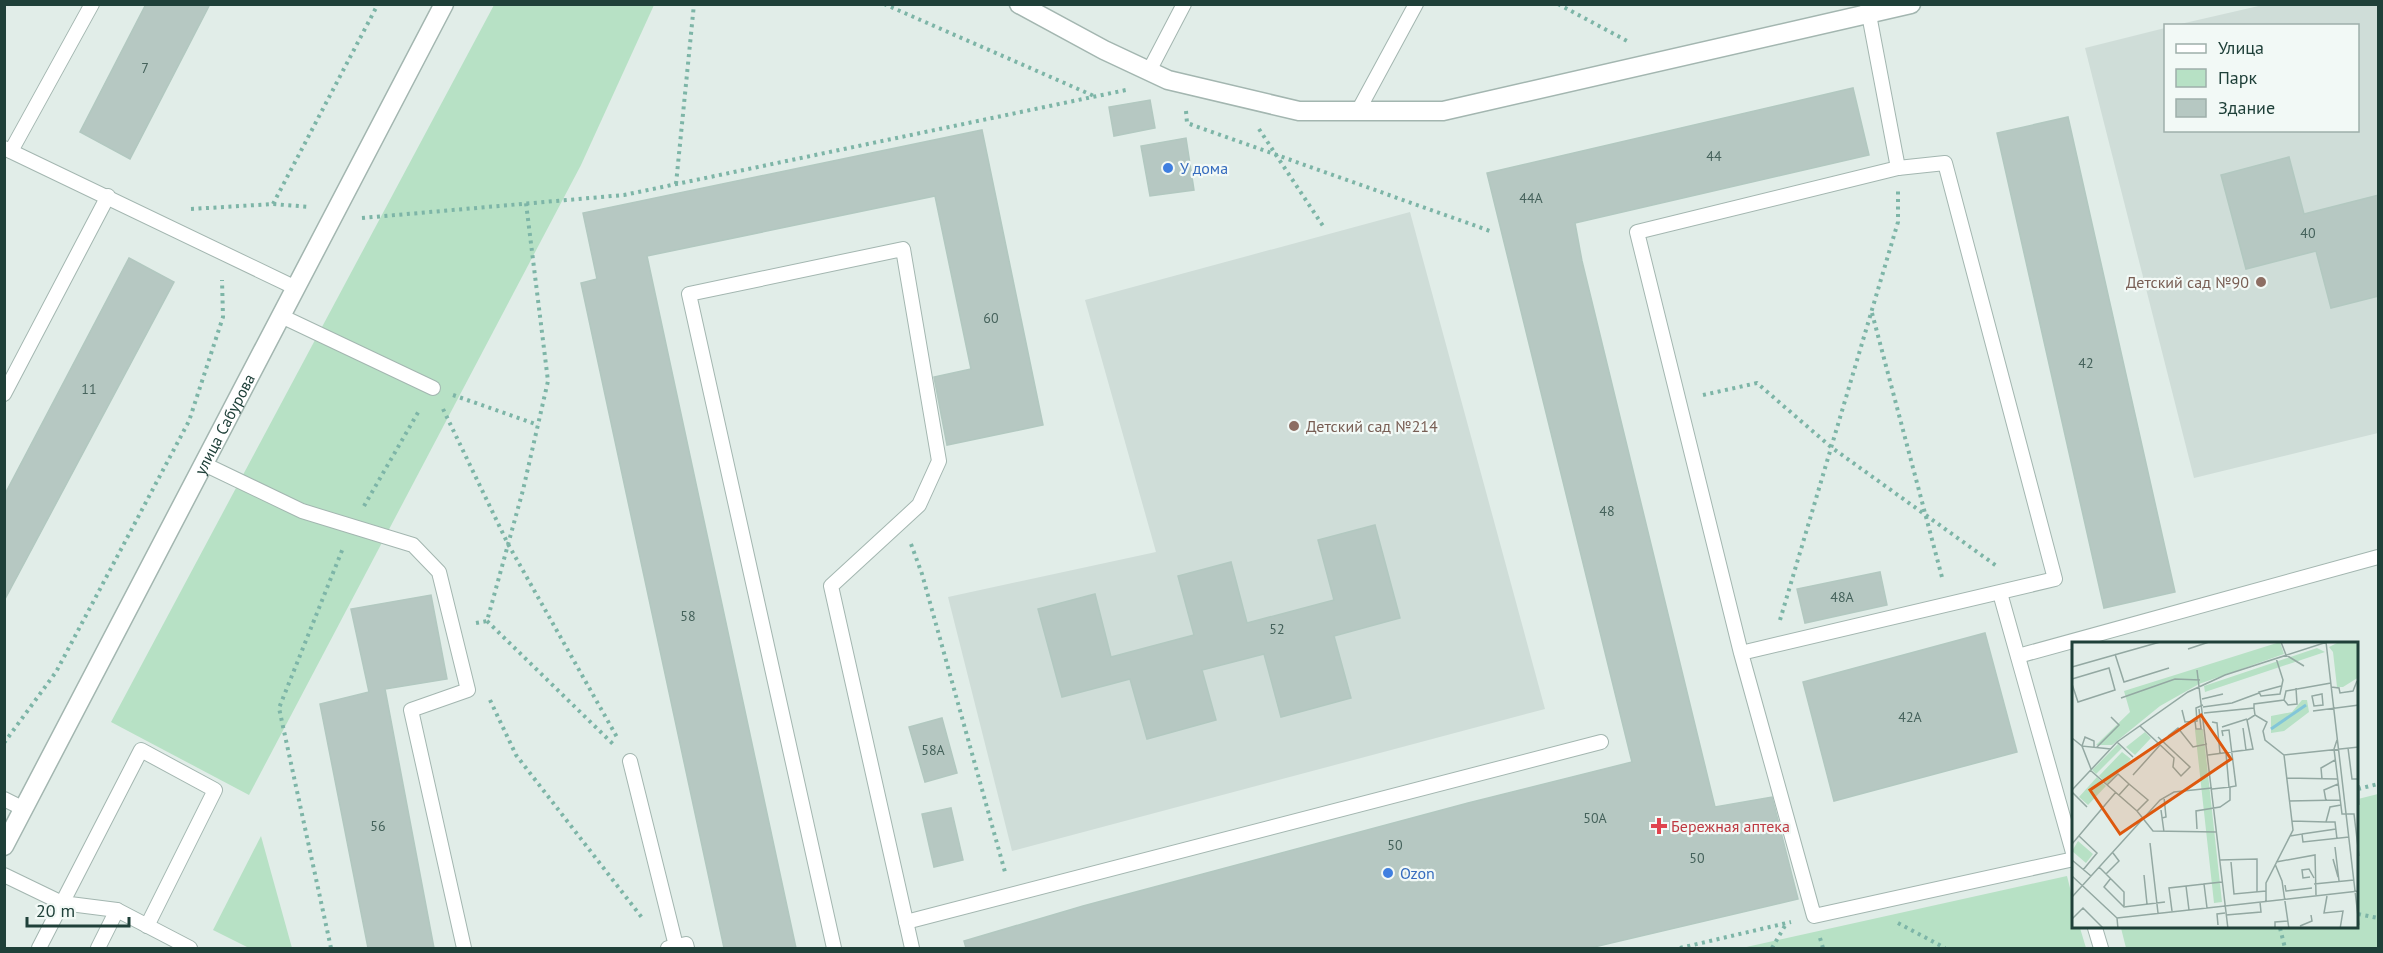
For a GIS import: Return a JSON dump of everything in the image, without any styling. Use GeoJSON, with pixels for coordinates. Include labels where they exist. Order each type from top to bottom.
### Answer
{"type":"FeatureCollection","features":[{"type":"Feature","properties":{"kind":"street","name":"улица Сабурова"},"geometry":{"type":"LineString","coordinates":[[4,846],[444,4]]}},
{"type":"Feature","properties":{"kind":"street"},"geometry":{"type":"LineString","coordinates":[[1019,4],[1175,82],[1299,111],[1443,111],[1666,61],[1868,10],[1911,4]]}},
{"type":"Feature","properties":{"kind":"lane"},"geometry":{"type":"LineString","coordinates":[[92,4],[8,149],[296,288]]}},
{"type":"Feature","properties":{"kind":"lane"},"geometry":{"type":"LineString","coordinates":[[1149,71],[1184,4]]}},
{"type":"Feature","properties":{"kind":"lane"},"geometry":{"type":"LineString","coordinates":[[1358,111],[1416,4]]}},
{"type":"Feature","properties":{"kind":"lane"},"geometry":{"type":"LineString","coordinates":[[1868,10],[1898,168]]}},
{"type":"Feature","properties":{"kind":"lane"},"geometry":{"type":"LineString","coordinates":[[1741,653],[2055,579],[1945,163],[1898,168],[1637,232],[1741,653],[1814,916],[2072,857]]}},
{"type":"Feature","properties":{"kind":"lane"},"geometry":{"type":"LineString","coordinates":[[4,394],[108,196]]}},
{"type":"Feature","properties":{"kind":"lane"},"geometry":{"type":"LineString","coordinates":[[834,948],[689,294],[903,249],[939,461],[919,505],[831,586],[912,948]]}},
{"type":"Feature","properties":{"kind":"lane"},"geometry":{"type":"LineString","coordinates":[[281,315],[433,388]]}},
{"type":"Feature","properties":{"kind":"lane"},"geometry":{"type":"LineString","coordinates":[[204,464],[302,511],[413,545],[439,572],[468,690],[411,711],[464,948]]}},
{"type":"Feature","properties":{"kind":"lane"},"geometry":{"type":"LineString","coordinates":[[2018,656],[2379,557]]}},
{"type":"Feature","properties":{"kind":"lane"},"geometry":{"type":"LineString","coordinates":[[2000,593],[2072,850]]}},
{"type":"Feature","properties":{"kind":"lane"},"geometry":{"type":"LineString","coordinates":[[906,922],[1601,742]]}},
{"type":"Feature","properties":{"kind":"lane"},"geometry":{"type":"LineString","coordinates":[[39,948],[141,750],[215,790],[147,926]]}},
{"type":"Feature","properties":{"kind":"lane"},"geometry":{"type":"LineString","coordinates":[[630,761],[677,948]]}},
{"type":"Feature","properties":{"kind":"lane"},"geometry":{"type":"LineString","coordinates":[[4,799],[24,809]]}},
{"type":"Feature","properties":{"kind":"lane"},"geometry":{"type":"LineString","coordinates":[[4,875],[62,903],[117,910],[190,948]]}},
{"type":"Feature","properties":{"kind":"lane"},"geometry":{"type":"LineString","coordinates":[[98,948],[117,910]]}},
{"type":"Feature","properties":{"kind":"lane"},"geometry":{"type":"LineString","coordinates":[[2096,929],[2101,948]]}},
{"type":"Feature","properties":{"kind":"path"},"geometry":{"type":"LineString","coordinates":[[273,204],[378,4]]}},
{"type":"Feature","properties":{"kind":"path"},"geometry":{"type":"LineString","coordinates":[[676,184],[693,4]]}},
{"type":"Feature","properties":{"kind":"path"},"geometry":{"type":"LineString","coordinates":[[884,4],[1095,96]]}},
{"type":"Feature","properties":{"kind":"path"},"geometry":{"type":"LineString","coordinates":[[1558,4],[1666,61]]}},
{"type":"Feature","properties":{"kind":"path"},"geometry":{"type":"LineString","coordinates":[[189,210],[273,204],[334,215],[624,195],[1095,96],[1175,82],[1188,123],[1490,231]]}},
{"type":"Feature","properties":{"kind":"path"},"geometry":{"type":"LineString","coordinates":[[1238,96],[1325,229]]}},
{"type":"Feature","properties":{"kind":"path"},"geometry":{"type":"LineString","coordinates":[[1772,646],[1898,222],[1898,168]]}},
{"type":"Feature","properties":{"kind":"path"},"geometry":{"type":"LineString","coordinates":[[487,621],[548,381],[526,203]]}},
{"type":"Feature","properties":{"kind":"path"},"geometry":{"type":"LineString","coordinates":[[4,743],[56,672],[189,421],[223,317],[222,252]]}},
{"type":"Feature","properties":{"kind":"path"},"geometry":{"type":"LineString","coordinates":[[1871,310],[1950,605]]}},
{"type":"Feature","properties":{"kind":"path"},"geometry":{"type":"LineString","coordinates":[[1679,401],[1757,383],[1831,447],[2025,586]]}},
{"type":"Feature","properties":{"kind":"path"},"geometry":{"type":"LineString","coordinates":[[433,388],[538,425]]}},
{"type":"Feature","properties":{"kind":"path"},"geometry":{"type":"LineString","coordinates":[[331,948],[279,708],[352,526],[433,388]]}},
{"type":"Feature","properties":{"kind":"path"},"geometry":{"type":"LineString","coordinates":[[433,388],[508,544],[630,761]]}},
{"type":"Feature","properties":{"kind":"path"},"geometry":{"type":"LineString","coordinates":[[903,521],[922,573],[1011,896]]}},
{"type":"Feature","properties":{"kind":"path"},"geometry":{"type":"LineString","coordinates":[[453,627],[487,621]]}},
{"type":"Feature","properties":{"kind":"path"},"geometry":{"type":"LineString","coordinates":[[487,621],[630,761]]}},
{"type":"Feature","properties":{"kind":"path"},"geometry":{"type":"LineString","coordinates":[[465,677],[485,688],[516,755],[644,921]]}},
{"type":"Feature","properties":{"kind":"path"},"geometry":{"type":"LineString","coordinates":[[2359,789],[2379,784]]}},
{"type":"Feature","properties":{"kind":"path"},"geometry":{"type":"LineString","coordinates":[[1866,905],[1945,948]]}},
{"type":"Feature","properties":{"kind":"path"},"geometry":{"type":"LineString","coordinates":[[2359,914],[2379,918]]}},
{"type":"Feature","properties":{"kind":"path"},"geometry":{"type":"LineString","coordinates":[[1772,948],[1787,923]]}},
{"type":"Feature","properties":{"kind":"path"},"geometry":{"type":"LineString","coordinates":[[1680,948],[1769,927]]}},
{"type":"Feature","properties":{"kind":"path"},"geometry":{"type":"LineString","coordinates":[[2280,929],[2285,948]]}},
{"type":"Feature","properties":{"kind":"shaded area","name":"Детский сад №90"},"geometry":{"type":"Polygon","coordinates":[[[2263,5],[2378,5],[2378,433],[2194,478],[2085,48],[2164,28],[2164,132],[2359,132],[2359,24],[2180,24],[2263,5]]]}},
{"type":"Feature","properties":{"kind":"shaded area","name":"Детский сад №214"},"geometry":{"type":"Polygon","coordinates":[[[1410,212],[1545,709],[1012,851],[948,597],[1156,552],[1085,300],[1410,212]]]}},
{"type":"Feature","properties":{"kind":"green space"},"geometry":{"type":"Polygon","coordinates":[[[494,5],[654,5],[581,165],[249,795],[111,722],[494,5]]]}},
{"type":"Feature","properties":{"kind":"green space"},"geometry":{"type":"Polygon","coordinates":[[[2378,794],[2378,948],[2126,948],[2121,929],[2359,929],[2359,799],[2378,794]]]}},
{"type":"Feature","properties":{"kind":"green space"},"geometry":{"type":"Polygon","coordinates":[[[261,836],[292,948],[249,948],[213,930],[261,836]]]}},
{"type":"Feature","properties":{"kind":"green space"},"geometry":{"type":"Polygon","coordinates":[[[2067,876],[2072,896],[2072,929],[2080,929],[2086,948],[1742,948],[2067,876]]]}},
{"type":"Feature","properties":{"kind":"building"},"geometry":{"type":"Polygon","coordinates":[[[146,4],[210,4],[130,159],[80,132],[146,4]]]}},
{"type":"Feature","properties":{"kind":"building"},"geometry":{"type":"Polygon","coordinates":[[[1853,88],[1869,155],[1575,223],[1582,261],[1715,807],[1772,797],[1798,899],[1590,948],[966,948],[964,941],[1083,906],[1468,803],[1632,762],[1487,173],[1853,88]]]}},
{"type":"Feature","properties":{"kind":"building"},"geometry":{"type":"Polygon","coordinates":[[[1150,100],[1155,128],[1114,136],[1109,107],[1150,100]]]}},
{"type":"Feature","properties":{"kind":"building"},"geometry":{"type":"Polygon","coordinates":[[[2068,117],[2175,592],[2104,608],[1997,133],[2068,117]]]}},
{"type":"Feature","properties":{"kind":"building"},"geometry":{"type":"Polygon","coordinates":[[[982,130],[1043,425],[947,445],[934,377],[971,369],[935,196],[647,256],[796,948],[724,948],[581,283],[597,279],[583,213],[982,130]]]}},
{"type":"Feature","properties":{"kind":"building","name":"У дома"},"geometry":{"type":"Polygon","coordinates":[[[1186,138],[1194,190],[1150,196],[1141,146],[1186,138]]]}},
{"type":"Feature","properties":{"kind":"building"},"geometry":{"type":"Polygon","coordinates":[[[2289,157],[2304,214],[2379,195],[2379,296],[2331,308],[2316,251],[2246,269],[2221,175],[2289,157]]]}},
{"type":"Feature","properties":{"kind":"building"},"geometry":{"type":"Polygon","coordinates":[[[129,258],[174,282],[4,601],[4,496],[129,258]]]}},
{"type":"Feature","properties":{"kind":"building"},"geometry":{"type":"Polygon","coordinates":[[[1375,525],[1400,618],[1334,636],[1351,698],[1281,717],[1264,654],[1202,670],[1216,720],[1147,739],[1130,679],[1062,697],[1038,609],[1095,594],[1111,657],[1194,635],[1178,576],[1231,562],[1247,623],[1334,600],[1318,540],[1375,525]]]}},
{"type":"Feature","properties":{"kind":"building"},"geometry":{"type":"Polygon","coordinates":[[[1880,572],[1887,605],[1805,623],[1797,589],[1880,572]]]}},
{"type":"Feature","properties":{"kind":"building"},"geometry":{"type":"Polygon","coordinates":[[[431,595],[447,679],[385,689],[434,948],[368,948],[320,704],[369,692],[351,609],[431,595]]]}},
{"type":"Feature","properties":{"kind":"building"},"geometry":{"type":"Polygon","coordinates":[[[1985,633],[2017,752],[1834,801],[1803,682],[1985,633]]]}},
{"type":"Feature","properties":{"kind":"building"},"geometry":{"type":"Polygon","coordinates":[[[942,718],[957,773],[925,782],[909,727],[942,718]]]}},
{"type":"Feature","properties":{"kind":"building"},"geometry":{"type":"Polygon","coordinates":[[[951,808],[963,860],[934,867],[922,814],[951,808]]]}},
{"type":"Feature","properties":{"kind":"place","name":"У дома"},"geometry":{"type":"Point","coordinates":[1168,168]}},
{"type":"Feature","properties":{"kind":"place","name":"Детский сад №90"},"geometry":{"type":"Point","coordinates":[2261,282]}},
{"type":"Feature","properties":{"kind":"place","name":"Детский сад №214"},"geometry":{"type":"Point","coordinates":[1294,426]}},
{"type":"Feature","properties":{"kind":"place","name":"Бережная аптека"},"geometry":{"type":"Point","coordinates":[1659,826]}},
{"type":"Feature","properties":{"kind":"place","name":"Ozon"},"geometry":{"type":"Point","coordinates":[1388,873]}}]}
